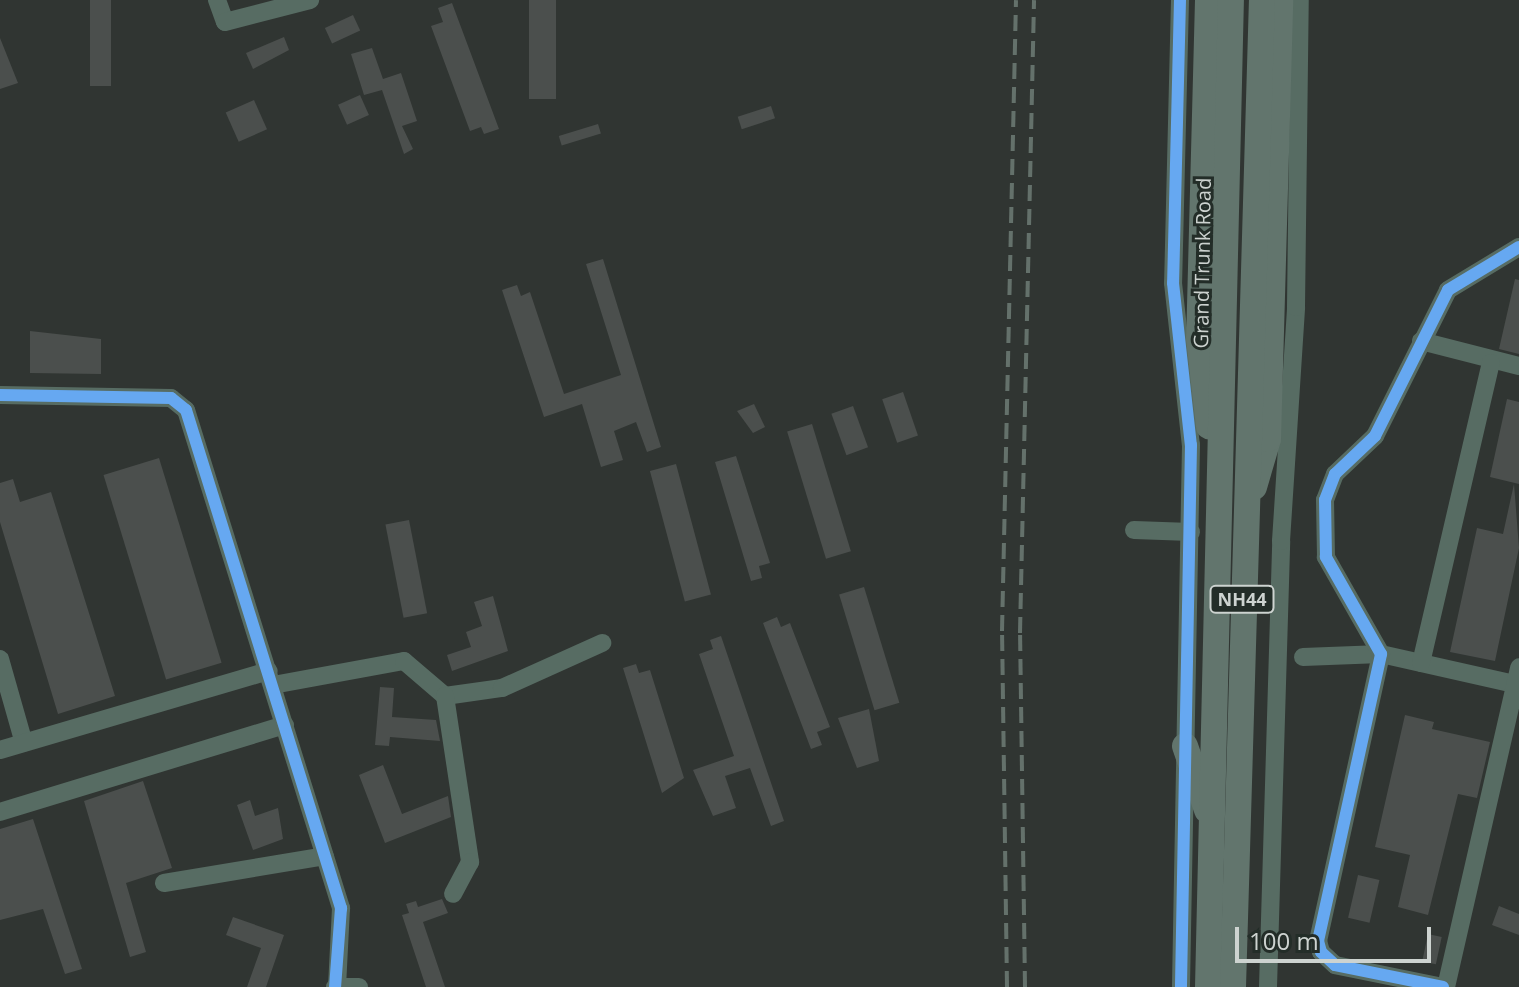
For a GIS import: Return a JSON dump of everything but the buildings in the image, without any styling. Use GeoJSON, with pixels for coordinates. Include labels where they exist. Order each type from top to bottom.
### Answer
{"type":"FeatureCollection","features":[{"type":"Feature","properties":{"kind":"highway","name":"Grand Trunk Road"},"geometry":{"type":"LineString","coordinates":[[1208,0],[1263,210],[1268,439],[1232,523]]}},
{"type":"Feature","properties":{"kind":"highway","name":"Grand Trunk Road"},"geometry":{"type":"LineString","coordinates":[[1208,987],[1212,825],[1232,523],[1263,210],[1251,162],[1231,0]]}},
{"type":"Feature","properties":{"kind":"highway","name":"Grand Trunk Road"},"geometry":{"type":"LineString","coordinates":[[1251,162],[1262,0]]}},
{"type":"Feature","properties":{"kind":"highway","name":"Grand Trunk Road"},"geometry":{"type":"LineString","coordinates":[[1233,987],[1232,523],[1199,338],[1202,207],[1251,162],[1280,0]]}},
{"type":"Feature","properties":{"kind":"highway"},"geometry":{"type":"LineString","coordinates":[[1185,746],[1212,825]]}},
{"type":"Feature","properties":{"kind":"street"},"geometry":{"type":"LineString","coordinates":[[217,0],[225,22],[310,0]]}},
{"type":"Feature","properties":{"kind":"street"},"geometry":{"type":"LineString","coordinates":[[1180,0],[1173,283],[1191,445],[1181,987]]}},
{"type":"Feature","properties":{"kind":"street"},"geometry":{"type":"LineString","coordinates":[[1251,162],[1300,0]]}},
{"type":"Feature","properties":{"kind":"street"},"geometry":{"type":"LineString","coordinates":[[1263,210],[1268,987]]}},
{"type":"Feature","properties":{"kind":"street"},"geometry":{"type":"LineString","coordinates":[[1303,657],[1381,654],[1518,679],[1445,987],[1335,965],[1318,941],[1381,654],[1326,557],[1325,500],[1335,474],[1375,436],[1448,290],[1519,247]]}},
{"type":"Feature","properties":{"kind":"street"},"geometry":{"type":"LineString","coordinates":[[1421,341],[1491,363],[1519,366]]}},
{"type":"Feature","properties":{"kind":"street"},"geometry":{"type":"LineString","coordinates":[[1421,663],[1491,363]]}},
{"type":"Feature","properties":{"kind":"street"},"geometry":{"type":"LineString","coordinates":[[0,395],[171,398],[186,410],[341,908],[336,986],[359,987]]}},
{"type":"Feature","properties":{"kind":"street"},"geometry":{"type":"LineString","coordinates":[[1134,530],[1191,532]]}},
{"type":"Feature","properties":{"kind":"street"},"geometry":{"type":"LineString","coordinates":[[445,696],[502,688],[602,643]]}},
{"type":"Feature","properties":{"kind":"street"},"geometry":{"type":"LineString","coordinates":[[0,659],[24,743]]}},
{"type":"Feature","properties":{"kind":"street"},"geometry":{"type":"LineString","coordinates":[[0,750],[271,678],[404,661],[445,696],[470,862],[453,894]]}},
{"type":"Feature","properties":{"kind":"street"},"geometry":{"type":"LineString","coordinates":[[0,812],[285,725]]}},
{"type":"Feature","properties":{"kind":"street"},"geometry":{"type":"LineString","coordinates":[[164,883],[325,856]]}},
{"type":"Feature","properties":{"kind":"railway"},"geometry":{"type":"LineString","coordinates":[[1007,987],[1002,631],[1016,0]]}},
{"type":"Feature","properties":{"kind":"railway"},"geometry":{"type":"LineString","coordinates":[[1025,987],[1020,633],[1034,0]]}},
{"type":"Feature","properties":{"kind":"cycle path"},"geometry":{"type":"LineString","coordinates":[[1180,0],[1173,283],[1191,445],[1181,987]]}},
{"type":"Feature","properties":{"kind":"cycle path"},"geometry":{"type":"LineString","coordinates":[[1443,987],[1335,965],[1321,952],[1318,941],[1381,654],[1326,557],[1325,500],[1335,474],[1375,436],[1448,290],[1519,247]]}},
{"type":"Feature","properties":{"kind":"cycle path"},"geometry":{"type":"LineString","coordinates":[[0,395],[171,398],[186,410],[341,908],[335,987]]}}]}
